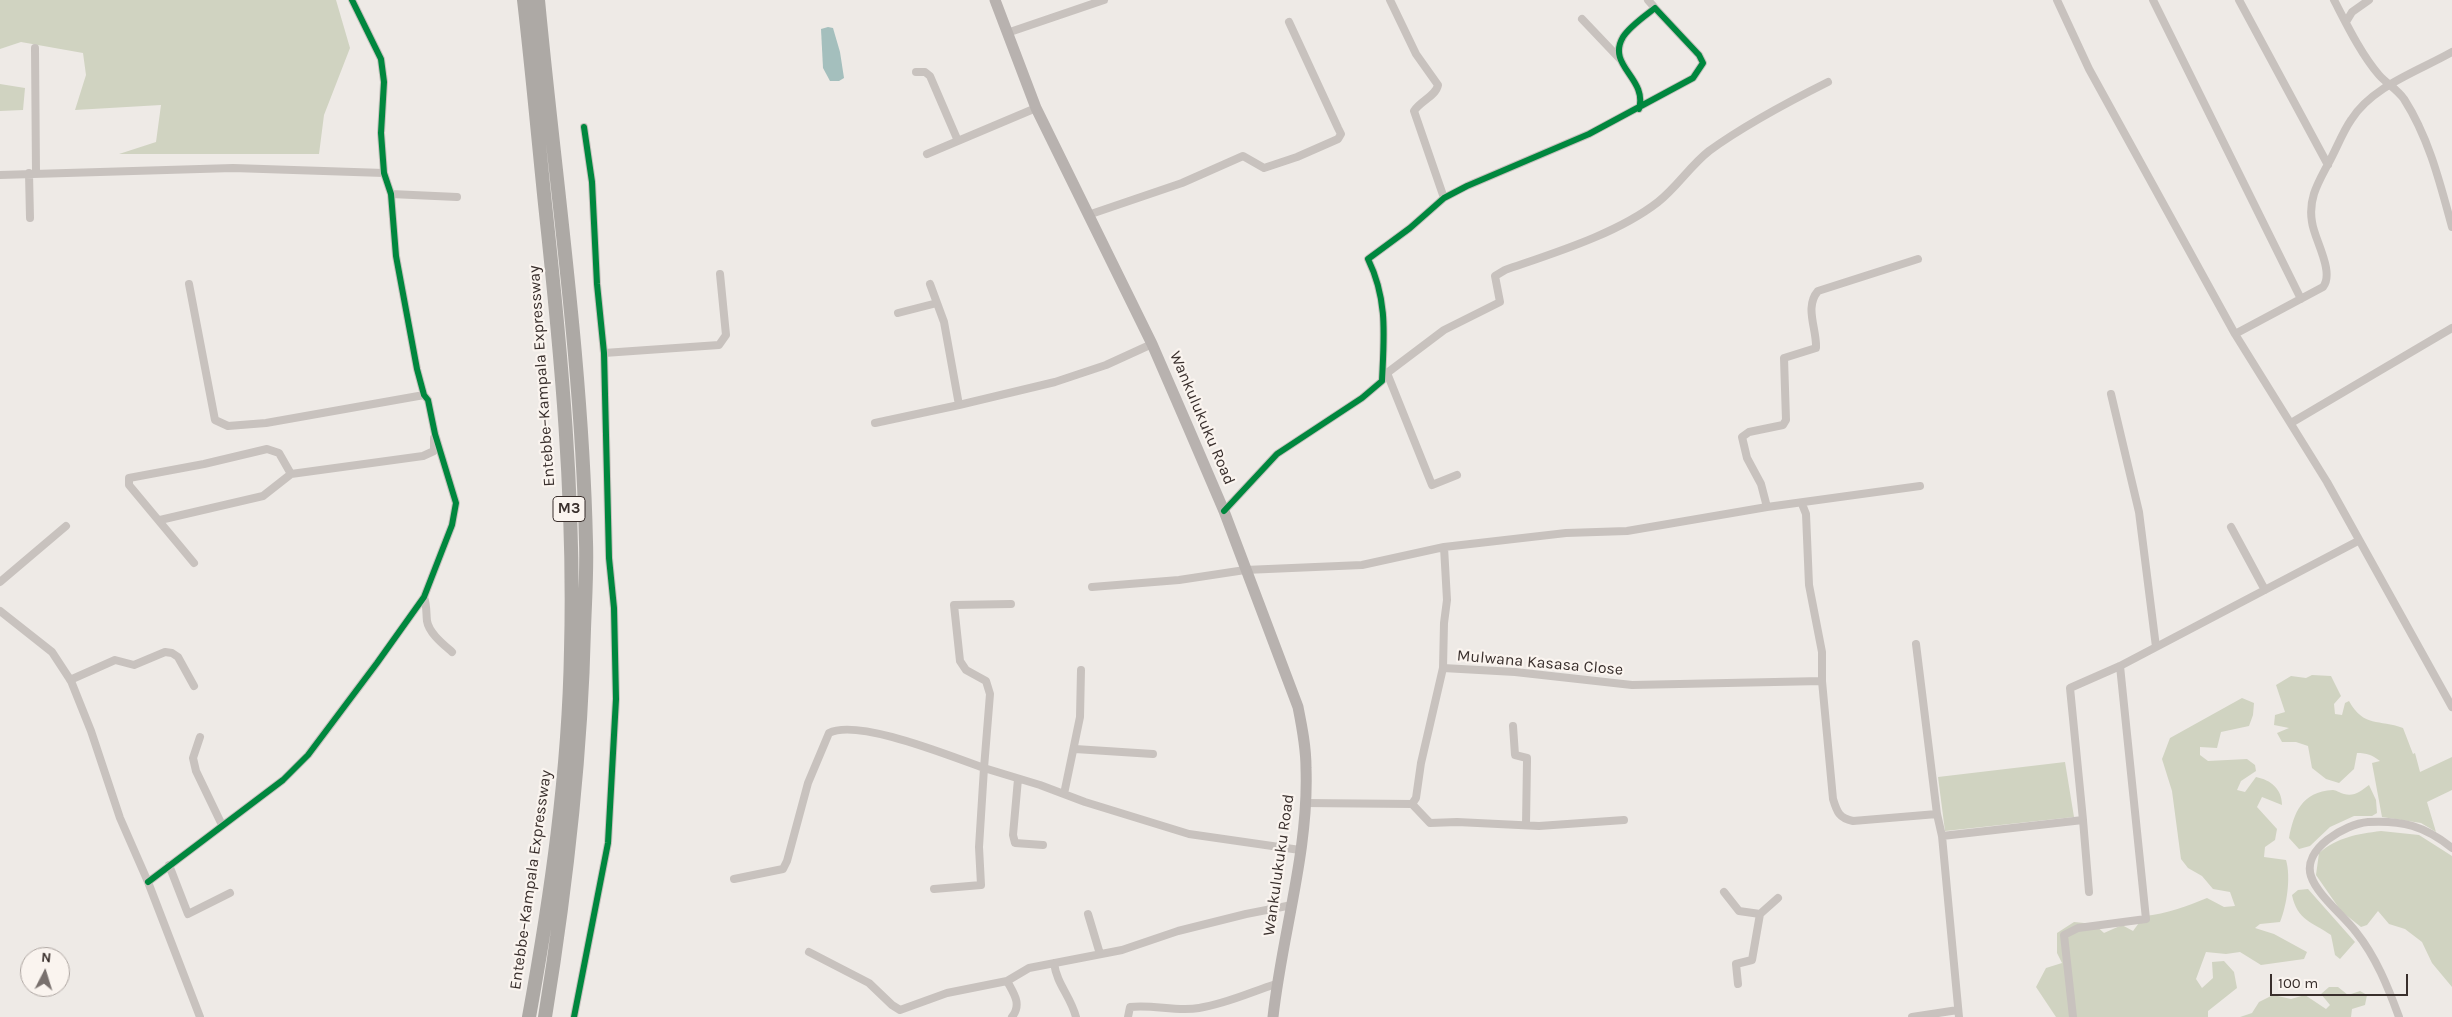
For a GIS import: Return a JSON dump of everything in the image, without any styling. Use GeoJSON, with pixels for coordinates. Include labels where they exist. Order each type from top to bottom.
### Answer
{"type":"FeatureCollection","features":[{"type":"Feature","properties":{"kind":"highway","name":"Entebbe–Kampala Expressway"},"geometry":{"type":"LineString","coordinates":[[524,0],[566,423],[572,564],[571,652],[560,823],[529,1017]]}},
{"type":"Feature","properties":{"kind":"highway","name":"Entebbe–Kampala Expressway"},"geometry":{"type":"LineString","coordinates":[[538,0],[569,297],[581,440],[586,544],[583,698],[573,827],[562,917],[545,1017]]}},
{"type":"Feature","properties":{"kind":"main road","name":"Wankulukuku Road"},"geometry":{"type":"LineString","coordinates":[[995,0],[1036,108],[1152,344],[1224,511],[1298,707],[1305,750],[1305,803],[1292,905],[1276,984],[1273,1017]]}},
{"type":"Feature","properties":{"kind":"street"},"geometry":{"type":"LineString","coordinates":[[148,882],[295,770],[378,663],[424,597],[448,537],[456,503],[435,434],[428,400],[424,395],[417,369],[396,256],[390,194],[384,174],[381,133],[384,82],[381,59],[352,0]]}},
{"type":"Feature","properties":{"kind":"street"},"geometry":{"type":"LineString","coordinates":[[1007,33],[1104,0]]}},
{"type":"Feature","properties":{"kind":"street"},"geometry":{"type":"LineString","coordinates":[[1390,0],[1416,54],[1438,85],[1436,90],[1414,111],[1444,198]]}},
{"type":"Feature","properties":{"kind":"street"},"geometry":{"type":"LineString","coordinates":[[1382,381],[1384,324],[1378,281],[1368,259],[1410,228],[1444,198],[1467,186],[1565,145],[1638,109],[1693,78],[1703,63],[1679,32],[1648,0]]}},
{"type":"Feature","properties":{"kind":"street"},"geometry":{"type":"LineString","coordinates":[[2057,0],[2089,69],[2235,334],[2327,482],[2358,541],[2452,707]]}},
{"type":"Feature","properties":{"kind":"street"},"geometry":{"type":"LineString","coordinates":[[2153,0],[2301,299]]}},
{"type":"Feature","properties":{"kind":"street"},"geometry":{"type":"LineString","coordinates":[[2239,0],[2328,165]]}},
{"type":"Feature","properties":{"kind":"street"},"geometry":{"type":"LineString","coordinates":[[2334,0],[2379,75],[2403,97],[2433,159],[2452,227]]}},
{"type":"Feature","properties":{"kind":"street"},"geometry":{"type":"LineString","coordinates":[[2346,22],[2352,12],[2369,0]]}},
{"type":"Feature","properties":{"kind":"street"},"geometry":{"type":"LineString","coordinates":[[1620,59],[1623,37],[1655,8]]}},
{"type":"Feature","properties":{"kind":"street"},"geometry":{"type":"LineString","coordinates":[[1582,18],[1620,59],[1640,89],[1641,100],[1638,109]]}},
{"type":"Feature","properties":{"kind":"street"},"geometry":{"type":"LineString","coordinates":[[1088,215],[1182,183],[1243,156],[1264,168],[1297,157],[1338,139],[1340,134],[1338,128],[1289,22]]}},
{"type":"Feature","properties":{"kind":"street"},"geometry":{"type":"LineString","coordinates":[[30,218],[35,48]]}},
{"type":"Feature","properties":{"kind":"street"},"geometry":{"type":"LineString","coordinates":[[2235,334],[2301,299],[2326,283],[2327,272],[2312,221],[2311,202],[2316,187],[2351,119],[2368,100],[2391,85],[2452,52]]}},
{"type":"Feature","properties":{"kind":"street"},"geometry":{"type":"LineString","coordinates":[[916,72],[925,72],[930,76],[958,140]]}},
{"type":"Feature","properties":{"kind":"street"},"geometry":{"type":"LineString","coordinates":[[1224,511],[1277,454],[1362,398],[1382,381],[1387,372],[1444,330],[1500,302],[1495,276],[1505,270],[1576,245],[1637,215],[1658,202],[1709,151],[1783,105],[1828,82]]}},
{"type":"Feature","properties":{"kind":"street"},"geometry":{"type":"LineString","coordinates":[[927,154],[1036,108]]}},
{"type":"Feature","properties":{"kind":"street"},"geometry":{"type":"LineString","coordinates":[[574,1017],[608,843],[616,699],[614,608],[609,558],[604,354],[597,284],[592,182],[584,127]]}},
{"type":"Feature","properties":{"kind":"street"},"geometry":{"type":"LineString","coordinates":[[0,175],[233,168],[384,174]]}},
{"type":"Feature","properties":{"kind":"street"},"geometry":{"type":"LineString","coordinates":[[390,194],[457,197]]}},
{"type":"Feature","properties":{"kind":"street"},"geometry":{"type":"LineString","coordinates":[[1768,507],[1761,484],[1747,458],[1742,438],[1749,432],[1783,425],[1786,420],[1784,358],[1816,348],[1810,304],[1812,297],[1818,291],[1918,259]]}},
{"type":"Feature","properties":{"kind":"street"},"geometry":{"type":"LineString","coordinates":[[604,354],[719,345],[726,335],[720,274]]}},
{"type":"Feature","properties":{"kind":"street"},"geometry":{"type":"LineString","coordinates":[[189,284],[215,420],[228,426],[266,423],[385,404],[424,395]]}},
{"type":"Feature","properties":{"kind":"street"},"geometry":{"type":"LineString","coordinates":[[930,284],[946,331],[959,406]]}},
{"type":"Feature","properties":{"kind":"street"},"geometry":{"type":"LineString","coordinates":[[898,313],[937,302]]}},
{"type":"Feature","properties":{"kind":"street"},"geometry":{"type":"LineString","coordinates":[[2291,424],[2452,328]]}},
{"type":"Feature","properties":{"kind":"street"},"geometry":{"type":"LineString","coordinates":[[875,423],[959,406],[1055,382],[1106,365],[1152,344]]}},
{"type":"Feature","properties":{"kind":"street"},"geometry":{"type":"LineString","coordinates":[[1387,372],[1432,485],[1457,475]]}},
{"type":"Feature","properties":{"kind":"street"},"geometry":{"type":"LineString","coordinates":[[2110,394],[2139,512],[2156,647]]}},
{"type":"Feature","properties":{"kind":"street"},"geometry":{"type":"LineString","coordinates":[[160,520],[263,496],[291,474],[423,456],[434,451],[435,434]]}},
{"type":"Feature","properties":{"kind":"street"},"geometry":{"type":"LineString","coordinates":[[194,563],[160,520],[129,486],[129,478],[204,464],[267,449],[279,452],[291,474]]}},
{"type":"Feature","properties":{"kind":"street"},"geometry":{"type":"LineString","coordinates":[[1092,587],[1178,580],[1246,570],[1362,565],[1444,546],[1566,533],[1627,531],[1768,507],[1802,504],[1920,486]]}},
{"type":"Feature","properties":{"kind":"street"},"geometry":{"type":"LineString","coordinates":[[1802,504],[1806,514],[1809,586],[1822,652],[1822,681],[1834,799],[1837,811],[1842,818],[1853,821],[1937,814]]}},
{"type":"Feature","properties":{"kind":"street"},"geometry":{"type":"LineString","coordinates":[[0,582],[66,526]]}},
{"type":"Feature","properties":{"kind":"street"},"geometry":{"type":"LineString","coordinates":[[2231,527],[2265,590]]}},
{"type":"Feature","properties":{"kind":"street"},"geometry":{"type":"LineString","coordinates":[[2089,892],[2070,688],[2120,666],[2358,541]]}},
{"type":"Feature","properties":{"kind":"street"},"geometry":{"type":"LineString","coordinates":[[1443,668],[1444,623],[1447,600],[1444,546]]}},
{"type":"Feature","properties":{"kind":"street"},"geometry":{"type":"LineString","coordinates":[[424,597],[428,606],[428,624],[438,640],[452,652]]}},
{"type":"Feature","properties":{"kind":"street"},"geometry":{"type":"LineString","coordinates":[[934,889],[981,885],[980,847],[990,694],[986,682],[966,670],[960,661],[954,605],[1011,604]]}},
{"type":"Feature","properties":{"kind":"street"},"geometry":{"type":"LineString","coordinates":[[0,611],[52,652],[70,680],[91,731],[120,818],[148,882],[200,1017]]}},
{"type":"Feature","properties":{"kind":"street"},"geometry":{"type":"LineString","coordinates":[[1912,1017],[1959,1014],[1942,836],[1937,814],[1916,644]]}},
{"type":"Feature","properties":{"kind":"street"},"geometry":{"type":"LineString","coordinates":[[70,680],[106,662],[115,660],[134,665],[166,652],[178,657],[194,686]]}},
{"type":"Feature","properties":{"kind":"street"},"geometry":{"type":"LineString","coordinates":[[2073,1017],[2064,935],[2078,928],[2146,919],[2120,666]]}},
{"type":"Feature","properties":{"kind":"street","name":"Mulwana Kasasa Close"},"geometry":{"type":"LineString","coordinates":[[1412,804],[1416,798],[1421,763],[1443,668],[1515,672],[1632,685],[1822,681]]}},
{"type":"Feature","properties":{"kind":"street"},"geometry":{"type":"LineString","coordinates":[[1064,794],[1075,749],[1080,717],[1081,670]]}},
{"type":"Feature","properties":{"kind":"street"},"geometry":{"type":"LineString","coordinates":[[1513,726],[1515,755],[1527,758],[1526,825]]}},
{"type":"Feature","properties":{"kind":"street"},"geometry":{"type":"LineString","coordinates":[[734,879],[783,869],[787,861],[808,783],[829,733],[836,729],[864,731],[918,744],[984,768],[1189,834],[1300,850]]}},
{"type":"Feature","properties":{"kind":"street"},"geometry":{"type":"LineString","coordinates":[[200,737],[193,758],[196,771],[222,825]]}},
{"type":"Feature","properties":{"kind":"street"},"geometry":{"type":"LineString","coordinates":[[1075,749],[1153,754]]}},
{"type":"Feature","properties":{"kind":"street"},"geometry":{"type":"LineString","coordinates":[[1018,779],[1012,835],[1015,843],[1043,845]]}},
{"type":"Feature","properties":{"kind":"street"},"geometry":{"type":"LineString","coordinates":[[1305,803],[1412,804],[1430,823],[1457,822],[1546,826],[1624,820]]}},
{"type":"Feature","properties":{"kind":"street"},"geometry":{"type":"LineString","coordinates":[[1942,836],[2083,820]]}},
{"type":"Feature","properties":{"kind":"street"},"geometry":{"type":"LineString","coordinates":[[2399,1017],[2372,955],[2357,933],[2315,885],[2310,874],[2310,863],[2314,852],[2345,827],[2366,822],[2394,822],[2418,826],[2452,848]]}},
{"type":"Feature","properties":{"kind":"street"},"geometry":{"type":"LineString","coordinates":[[168,865],[188,914],[230,893]]}},
{"type":"Feature","properties":{"kind":"street"},"geometry":{"type":"LineString","coordinates":[[1724,892],[1739,911],[1760,914]]}},
{"type":"Feature","properties":{"kind":"street"},"geometry":{"type":"LineString","coordinates":[[1738,984],[1736,964],[1752,960],[1760,914],[1778,898]]}},
{"type":"Feature","properties":{"kind":"street"},"geometry":{"type":"LineString","coordinates":[[809,952],[869,983],[899,1013],[947,993],[1007,981],[1029,968],[1122,950],[1178,932],[1246,914],[1292,905]]}},
{"type":"Feature","properties":{"kind":"street"},"geometry":{"type":"LineString","coordinates":[[1088,914],[1100,954]]}},
{"type":"Feature","properties":{"kind":"street"},"geometry":{"type":"LineString","coordinates":[[1054,963],[1059,982],[1072,1001],[1076,1017]]}},
{"type":"Feature","properties":{"kind":"street"},"geometry":{"type":"LineString","coordinates":[[1007,981],[1017,1000],[1016,1010],[1012,1017]]}},
{"type":"Feature","properties":{"kind":"street"},"geometry":{"type":"LineString","coordinates":[[1128,1017],[1130,1007],[1198,1008],[1240,998],[1276,984]]}},
{"type":"Feature","properties":{"kind":"green space"},"geometry":{"type":"Polygon","coordinates":[[[0,0],[336,0],[350,48],[324,115],[319,154],[119,154],[156,142],[161,105],[75,110],[86,75],[83,53],[21,42],[0,49],[0,0]]]}},
{"type":"Feature","properties":{"kind":"green space"},"geometry":{"type":"Polygon","coordinates":[[[0,84],[25,88],[23,110],[0,111],[0,84]]]}},
{"type":"Feature","properties":{"kind":"green space"},"geometry":{"type":"Polygon","coordinates":[[[2312,675],[2331,676],[2341,696],[2334,704],[2335,714],[2342,715],[2345,703],[2349,701],[2355,710],[2366,719],[2403,728],[2413,754],[2415,753],[2420,772],[2452,757],[2452,790],[2427,802],[2436,832],[2421,823],[2382,817],[2372,763],[2380,761],[2374,757],[2357,753],[2354,769],[2339,783],[2326,779],[2312,768],[2308,746],[2296,742],[2282,742],[2277,733],[2289,728],[2274,725],[2275,715],[2285,712],[2276,685],[2291,676],[2306,678],[2312,675]]]}},
{"type":"Feature","properties":{"kind":"green space"},"geometry":{"type":"Polygon","coordinates":[[[2242,698],[2254,703],[2253,715],[2249,726],[2221,732],[2217,748],[2200,747],[2200,755],[2208,761],[2247,759],[2255,765],[2256,771],[2241,781],[2237,790],[2245,792],[2256,777],[2266,780],[2278,790],[2282,805],[2262,797],[2257,807],[2277,829],[2275,840],[2265,847],[2264,857],[2286,860],[2288,883],[2286,899],[2280,922],[2260,924],[2255,928],[2274,934],[2307,952],[2304,959],[2261,965],[2240,952],[2226,954],[2206,952],[2196,979],[2202,988],[2213,978],[2212,962],[2224,961],[2234,972],[2237,988],[2208,1011],[2208,1017],[2056,1017],[2036,987],[2046,968],[2062,963],[2057,953],[2057,933],[2074,922],[2094,924],[2104,933],[2122,925],[2133,931],[2144,916],[2169,912],[2207,898],[2224,907],[2235,906],[2230,892],[2213,889],[2202,876],[2188,868],[2181,859],[2172,791],[2162,759],[2170,738],[2242,698]]]}},
{"type":"Feature","properties":{"kind":"green space"},"geometry":{"type":"Polygon","coordinates":[[[2065,762],[2074,817],[1945,831],[1938,777],[2065,762]]]}},
{"type":"Feature","properties":{"kind":"green space"},"geometry":{"type":"Polygon","coordinates":[[[2369,785],[2376,800],[2377,813],[2372,816],[2354,816],[2330,827],[2310,846],[2299,849],[2289,838],[2293,820],[2306,799],[2322,792],[2333,790],[2351,795],[2369,785]]]}},
{"type":"Feature","properties":{"kind":"green space"},"geometry":{"type":"Polygon","coordinates":[[[2381,831],[2419,835],[2452,856],[2452,987],[2432,963],[2422,942],[2405,929],[2389,924],[2378,911],[2367,925],[2361,927],[2341,911],[2316,875],[2319,853],[2333,843],[2364,833],[2381,831]]]}},
{"type":"Feature","properties":{"kind":"green space"},"geometry":{"type":"Polygon","coordinates":[[[2308,889],[2355,942],[2340,959],[2335,955],[2331,935],[2306,920],[2294,903],[2292,895],[2298,890],[2308,889]]]}},
{"type":"Feature","properties":{"kind":"green space"},"geometry":{"type":"Polygon","coordinates":[[[2329,987],[2338,987],[2348,995],[2360,991],[2367,995],[2365,1005],[2352,1009],[2351,1017],[2240,1017],[2252,1013],[2259,1002],[2273,995],[2291,999],[2305,995],[2326,1009],[2330,1005],[2321,994],[2329,987]]]}},
{"type":"Feature","properties":{"kind":"water"},"geometry":{"type":"Polygon","coordinates":[[[833,28],[840,52],[844,78],[839,81],[830,81],[823,68],[821,29],[833,28]]]}},
{"type":"Feature","properties":{"kind":"cycle path"},"geometry":{"type":"LineString","coordinates":[[148,882],[283,780],[308,755],[424,597],[452,525],[456,503],[435,434],[428,400],[424,395],[417,369],[396,256],[391,194],[384,173],[381,133],[384,82],[381,59],[352,0]]}},
{"type":"Feature","properties":{"kind":"cycle path"},"geometry":{"type":"LineString","coordinates":[[1224,511],[1277,454],[1362,398],[1382,381],[1384,333],[1382,304],[1379,289],[1368,259],[1410,228],[1444,198],[1467,186],[1589,134],[1693,78],[1703,63],[1699,55],[1655,8],[1630,29],[1623,37],[1619,47],[1623,64],[1638,89],[1640,98],[1639,109]]}},
{"type":"Feature","properties":{"kind":"cycle path"},"geometry":{"type":"LineString","coordinates":[[574,1017],[608,843],[616,699],[614,608],[609,558],[604,353],[597,284],[592,182],[584,127]]}}]}
